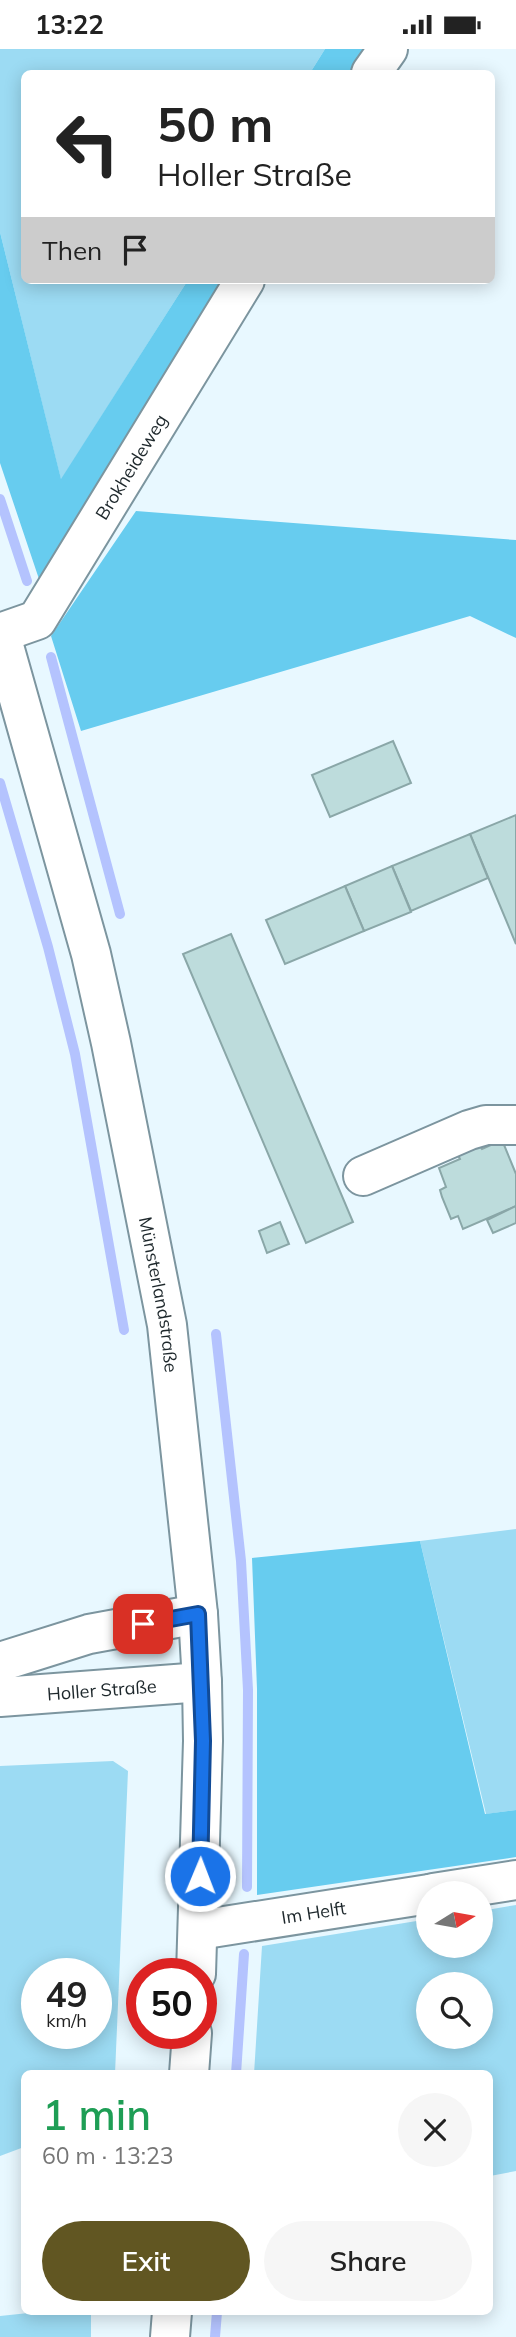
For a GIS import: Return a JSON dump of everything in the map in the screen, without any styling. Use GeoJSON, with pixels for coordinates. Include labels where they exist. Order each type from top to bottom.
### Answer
{"type":"FeatureCollection","features":[{"type":"Feature","properties":{"kind":"main road"},"geometry":{"type":"LineString","coordinates":[[373,70],[388,49]]}},
{"type":"Feature","properties":{"kind":"main road","name":"Brokheideweg"},"geometry":{"type":"LineString","coordinates":[[0,633],[37,620],[243,284]]}},
{"type":"Feature","properties":{"kind":"main road","name":"Münsterlandstraße"},"geometry":{"type":"LineString","coordinates":[[0,633],[91,954],[167,1325],[198,1614],[202,1682],[197,1958]]}},
{"type":"Feature","properties":{"kind":"main road"},"geometry":{"type":"LineString","coordinates":[[363,1176],[477,1128],[486,1125],[516,1125]]}},
{"type":"Feature","properties":{"kind":"main road"},"geometry":{"type":"LineString","coordinates":[[0,1662],[89,1634],[198,1614]]}},
{"type":"Feature","properties":{"kind":"main road","name":"Holler Straße"},"geometry":{"type":"LineString","coordinates":[[0,1697],[202,1682]]}},
{"type":"Feature","properties":{"kind":"main road","name":"Im Helft"},"geometry":{"type":"LineString","coordinates":[[494,1884],[516,1880]]}},
{"type":"Feature","properties":{"kind":"main road","name":"Im Helft"},"geometry":{"type":"LineString","coordinates":[[199,1930],[416,1896]]}},
{"type":"Feature","properties":{"kind":"main road"},"geometry":{"type":"LineString","coordinates":[[189,2070],[191,2049]]}},
{"type":"Feature","properties":{"kind":"main road"},"geometry":{"type":"LineString","coordinates":[[170,2337],[172,2315]]}},
{"type":"Feature","properties":{"kind":"shaded area"},"geometry":{"type":"Polygon","coordinates":[[[0,49],[325,49],[312,70],[21,70],[21,284],[185,284],[61,480],[0,232],[0,49]]]}},
{"type":"Feature","properties":{"kind":"shaded area"},"geometry":{"type":"Polygon","coordinates":[[[325,49],[376,49],[362,70],[312,70],[325,49]]]}},
{"type":"Feature","properties":{"kind":"shaded area"},"geometry":{"type":"Polygon","coordinates":[[[0,232],[61,479],[185,284],[224,284],[39,579],[0,463],[0,232]]]}},
{"type":"Feature","properties":{"kind":"shaded area"},"geometry":{"type":"Polygon","coordinates":[[[136,511],[516,540],[516,638],[470,616],[81,731],[51,636],[136,511]]]}},
{"type":"Feature","properties":{"kind":"shaded area"},"geometry":{"type":"Polygon","coordinates":[[[516,1529],[516,1810],[486,1814],[420,1541],[516,1529]]]}},
{"type":"Feature","properties":{"kind":"shaded area"},"geometry":{"type":"Polygon","coordinates":[[[420,1541],[485,1814],[516,1810],[516,1857],[257,1895],[257,1689],[252,1558],[420,1541]]]}},
{"type":"Feature","properties":{"kind":"shaded area"},"geometry":{"type":"Polygon","coordinates":[[[113,1761],[128,1771],[115,2070],[21,2070],[21,2148],[0,2156],[0,1766],[113,1761]]]}},
{"type":"Feature","properties":{"kind":"shaded area"},"geometry":{"type":"Polygon","coordinates":[[[516,1905],[516,2171],[493,2175],[493,2070],[254,2070],[262,1946],[416,1921],[416,1958],[494,1958],[494,1909],[516,1905]]]}},
{"type":"Feature","properties":{"kind":"shaded area"},"geometry":{"type":"Polygon","coordinates":[[[91,2315],[91,2337],[0,2337],[0,2316],[91,2315]]]}},
{"type":"Feature","properties":{"kind":"building"},"geometry":{"type":"Polygon","coordinates":[[[393,741],[411,783],[330,817],[312,775],[393,741]]]}},
{"type":"Feature","properties":{"kind":"building"},"geometry":{"type":"Polygon","coordinates":[[[516,815],[516,944],[470,834],[516,815]]]}},
{"type":"Feature","properties":{"kind":"building"},"geometry":{"type":"Polygon","coordinates":[[[470,834],[488,878],[411,911],[392,866],[470,834]]]}},
{"type":"Feature","properties":{"kind":"building"},"geometry":{"type":"Polygon","coordinates":[[[392,866],[411,912],[364,931],[345,886],[392,866]]]}},
{"type":"Feature","properties":{"kind":"building"},"geometry":{"type":"Polygon","coordinates":[[[345,886],[364,931],[285,964],[266,920],[345,886]]]}},
{"type":"Feature","properties":{"kind":"building"},"geometry":{"type":"Polygon","coordinates":[[[231,934],[353,1222],[306,1243],[183,954],[231,934]]]}},
{"type":"Feature","properties":{"kind":"building"},"geometry":{"type":"Polygon","coordinates":[[[502,1140],[516,1174],[516,1206],[463,1229],[458,1216],[451,1219],[442,1197],[440,1190],[446,1187],[439,1168],[460,1159],[458,1155],[502,1140]]]}},
{"type":"Feature","properties":{"kind":"building"},"geometry":{"type":"Polygon","coordinates":[[[516,1206],[516,1223],[493,1233],[487,1220],[516,1206]]]}},
{"type":"Feature","properties":{"kind":"building"},"geometry":{"type":"Polygon","coordinates":[[[280,1222],[289,1244],[267,1253],[259,1231],[280,1222]]]}},
{"type":"Feature","properties":{"kind":"waterway"},"geometry":{"type":"LineString","coordinates":[[0,499],[27,581]]}},
{"type":"Feature","properties":{"kind":"waterway"},"geometry":{"type":"LineString","coordinates":[[51,657],[120,914]]}},
{"type":"Feature","properties":{"kind":"waterway"},"geometry":{"type":"LineString","coordinates":[[0,783],[48,947],[75,1054],[124,1330]]}},
{"type":"Feature","properties":{"kind":"waterway"},"geometry":{"type":"LineString","coordinates":[[216,1334],[241,1561],[248,1690],[247,1887]]}},
{"type":"Feature","properties":{"kind":"waterway"},"geometry":{"type":"LineString","coordinates":[[236,2070],[244,1954]]}},
{"type":"Feature","properties":{"kind":"waterway"},"geometry":{"type":"LineString","coordinates":[[215,2337],[217,2315]]}},
{"type":"Feature","properties":{"kind":"route"},"geometry":{"type":"LineString","coordinates":[[143,1624],[198,1614],[203,1741],[200,1876]]}}]}
